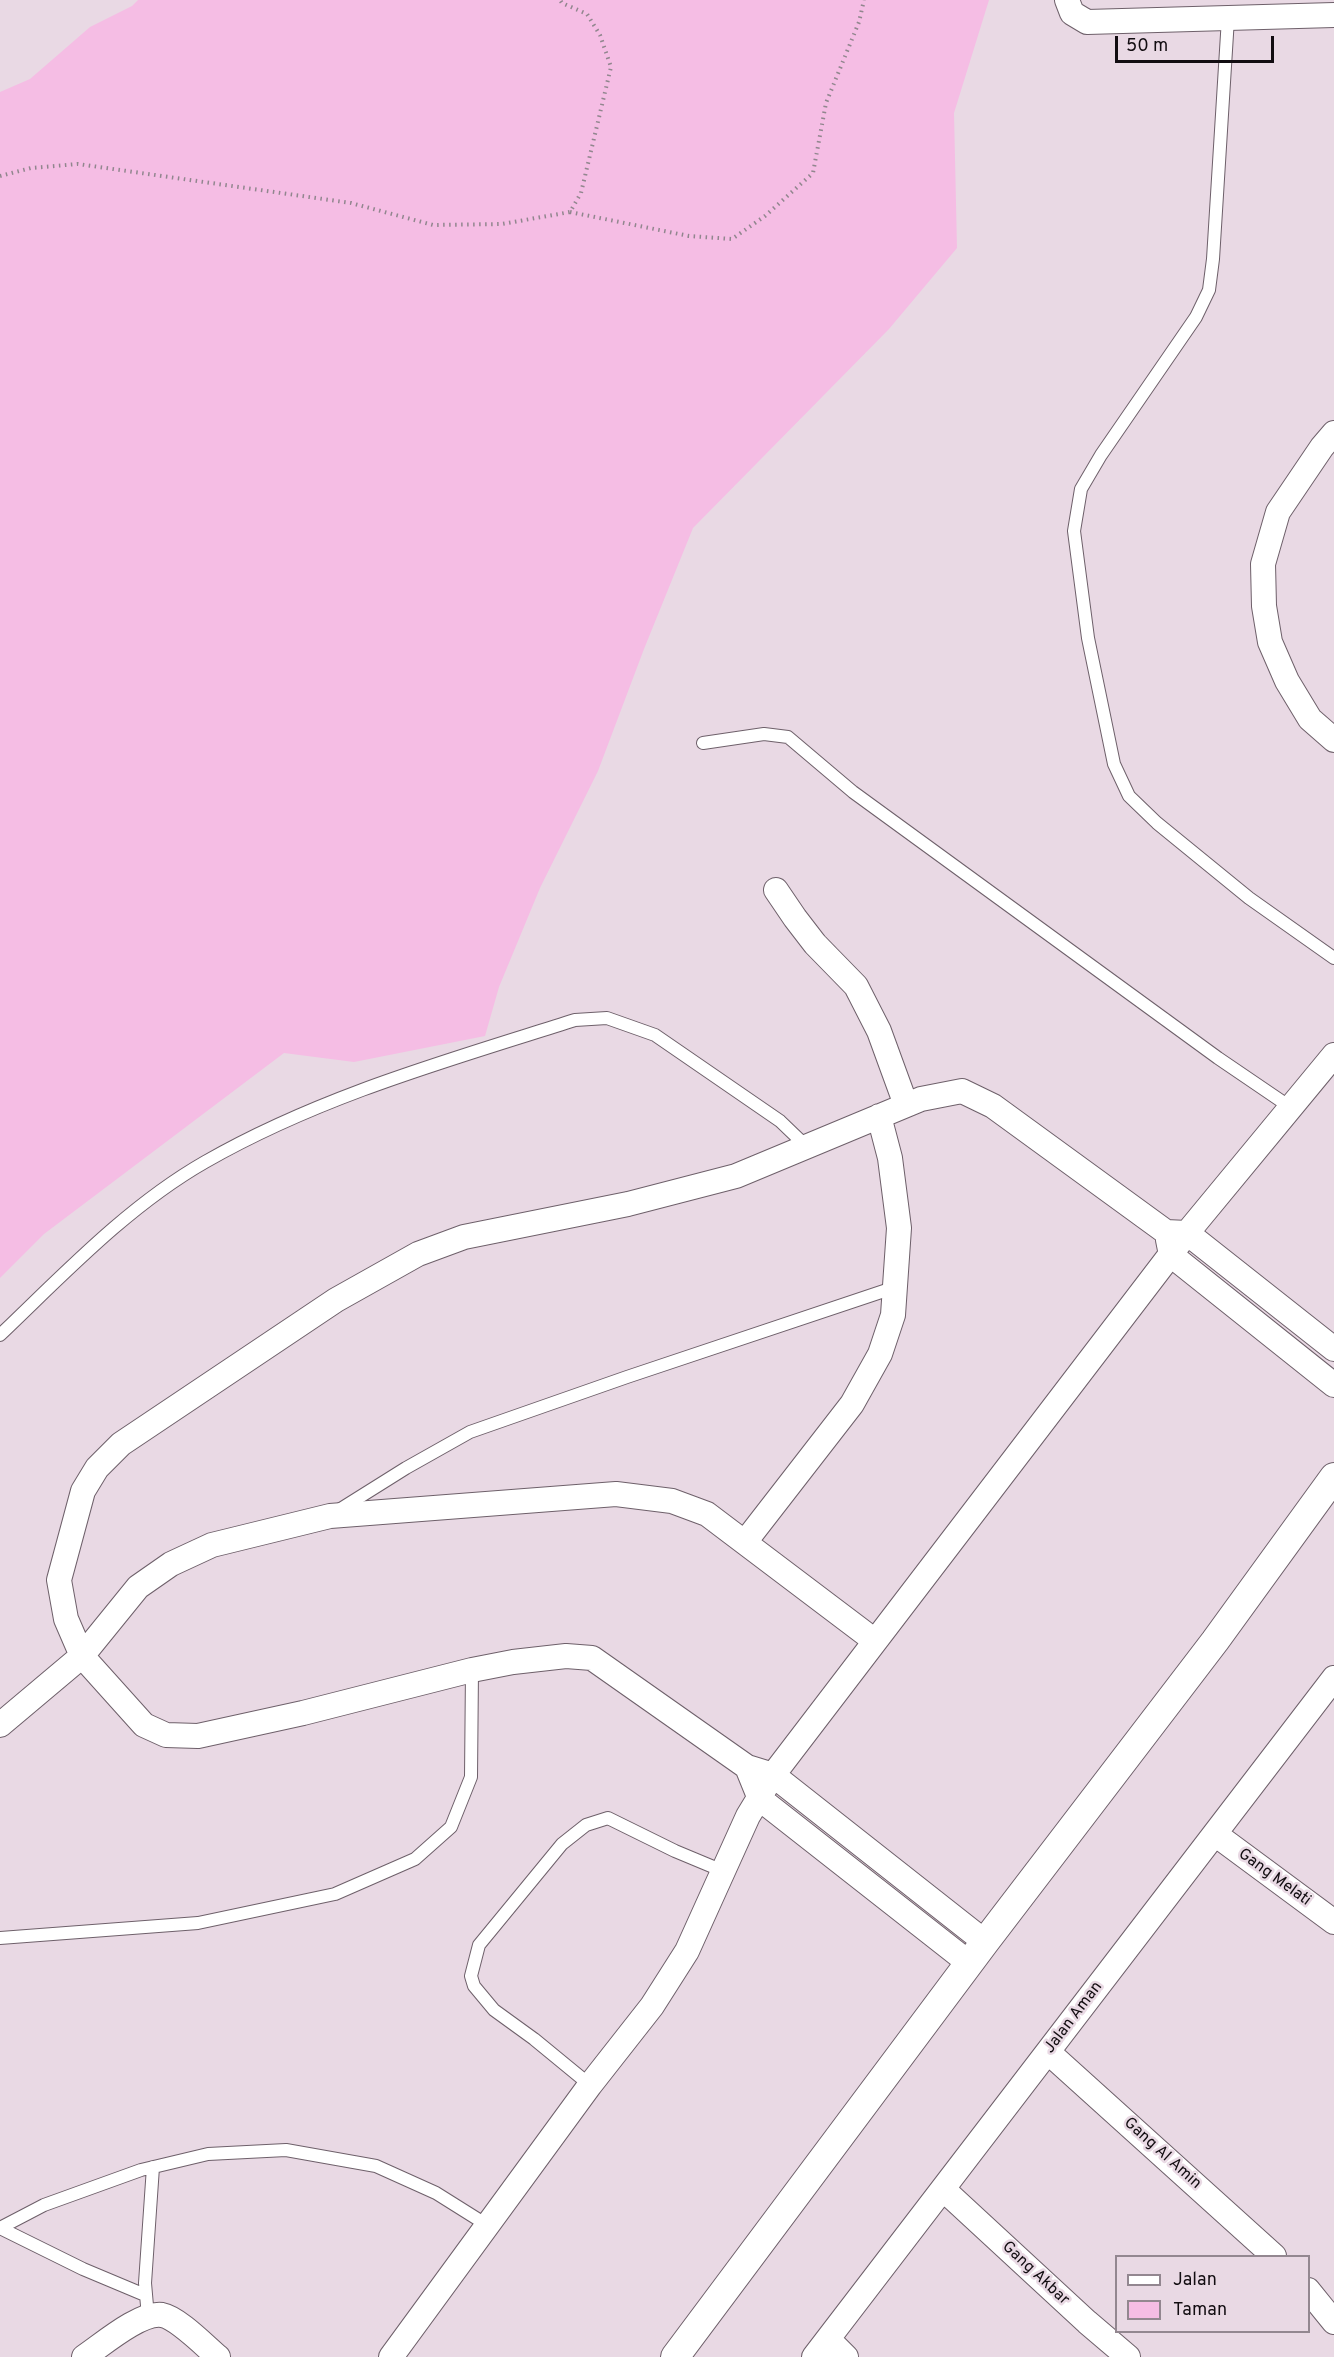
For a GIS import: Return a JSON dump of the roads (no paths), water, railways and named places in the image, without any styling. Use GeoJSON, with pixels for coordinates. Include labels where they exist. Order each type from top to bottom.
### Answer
{"type":"FeatureCollection","features":[{"type":"Feature","properties":{"kind":"street"},"geometry":{"type":"LineString","coordinates":[[1067,0],[1072,13],[1087,22],[1334,15]]}},
{"type":"Feature","properties":{"kind":"street"},"geometry":{"type":"LineString","coordinates":[[1334,433],[1278,512],[1263,564],[1264,606],[1270,642],[1287,681],[1310,719],[1334,740]]}},
{"type":"Feature","properties":{"kind":"street"},"geometry":{"type":"LineString","coordinates":[[776,891],[808,935],[855,986],[879,1031],[906,1105]]}},
{"type":"Feature","properties":{"kind":"street"},"geometry":{"type":"LineString","coordinates":[[391,2357],[590,2085],[651,2006],[687,1951],[748,1816],[773,1775],[1171,1256],[1177,1233],[1334,1055]]}},
{"type":"Feature","properties":{"kind":"street"},"geometry":{"type":"LineString","coordinates":[[977,1953],[773,1775],[747,1767],[592,1658],[566,1656],[513,1662],[472,1670],[303,1713],[198,1736],[166,1735],[144,1725],[81,1656],[66,1619],[59,1580],[83,1491],[97,1468],[121,1444],[336,1300],[418,1254],[464,1237],[628,1204],[736,1176],[921,1099],[962,1091],[993,1106],[1177,1233],[1334,1349]]}},
{"type":"Feature","properties":{"kind":"street"},"geometry":{"type":"LineString","coordinates":[[745,1542],[852,1404],[880,1354],[893,1315],[898,1228],[890,1158],[879,1116]]}},
{"type":"Feature","properties":{"kind":"street"},"geometry":{"type":"LineString","coordinates":[[1171,1256],[1334,1385]]}},
{"type":"Feature","properties":{"kind":"street"},"geometry":{"type":"LineString","coordinates":[[675,2357],[977,1953],[1208,1650],[1334,1477]]}},
{"type":"Feature","properties":{"kind":"street"},"geometry":{"type":"LineString","coordinates":[[0,1725],[81,1656],[138,1587],[171,1564],[212,1545],[330,1516],[616,1494],[672,1501],[707,1514],[875,1641]]}},
{"type":"Feature","properties":{"kind":"street","name":"Jalan Aman"},"geometry":{"type":"LineString","coordinates":[[821,2348],[1215,1834],[1326,1704],[1334,1678]]}},
{"type":"Feature","properties":{"kind":"street"},"geometry":{"type":"LineString","coordinates":[[747,1767],[760,1799],[977,1953]]}},
{"type":"Feature","properties":{"kind":"street","name":"Gang Melati"},"geometry":{"type":"LineString","coordinates":[[1215,1834],[1334,1922]]}},
{"type":"Feature","properties":{"kind":"street","name":"Gang Al Amin"},"geometry":{"type":"LineString","coordinates":[[1048,2052],[1273,2255]]}},
{"type":"Feature","properties":{"kind":"street","name":"Gang Akbar"},"geometry":{"type":"LineString","coordinates":[[943,2189],[1128,2357]]}},
{"type":"Feature","properties":{"kind":"street"},"geometry":{"type":"LineString","coordinates":[[1310,2292],[1334,2322]]}},
{"type":"Feature","properties":{"kind":"street"},"geometry":{"type":"LineString","coordinates":[[84,2357],[133,2324],[146,2306],[186,2329],[218,2357]]}},
{"type":"Feature","properties":{"kind":"street"},"geometry":{"type":"LineString","coordinates":[[821,2348],[846,2357]]}},
{"type":"Feature","properties":{"kind":"lane"},"geometry":{"type":"LineString","coordinates":[[1228,18],[1213,259],[1209,290],[1196,317],[1101,455],[1081,489],[1074,531],[1088,638],[1114,764],[1129,796],[1157,823],[1249,898],[1334,958]]}},
{"type":"Feature","properties":{"kind":"lane"},"geometry":{"type":"LineString","coordinates":[[703,743],[764,734],[788,737],[853,792],[1208,1051],[1290,1107]]}},
{"type":"Feature","properties":{"kind":"lane"},"geometry":{"type":"LineString","coordinates":[[0,1335],[84,1255],[139,1207],[204,1162],[289,1119],[359,1090],[575,1020],[607,1018],[655,1035],[780,1121],[806,1146]]}},
{"type":"Feature","properties":{"kind":"lane"},"geometry":{"type":"LineString","coordinates":[[330,1516],[406,1468],[470,1432],[896,1287]]}},
{"type":"Feature","properties":{"kind":"lane"},"geometry":{"type":"LineString","coordinates":[[0,1938],[198,1923],[335,1894],[415,1859],[451,1827],[471,1777],[472,1670]]}},
{"type":"Feature","properties":{"kind":"lane"},"geometry":{"type":"LineString","coordinates":[[590,2085],[494,2010],[474,1986],[471,1976],[479,1945],[562,1844],[586,1825],[608,1818],[675,1851],[723,1871]]}},
{"type":"Feature","properties":{"kind":"lane"},"geometry":{"type":"LineString","coordinates":[[0,2228],[44,2205],[153,2168],[208,2154],[286,2150],[376,2166],[436,2193],[487,2225]]}},
{"type":"Feature","properties":{"kind":"lane"},"geometry":{"type":"LineString","coordinates":[[0,2228],[83,2270],[146,2306],[153,2168]]}}]}
